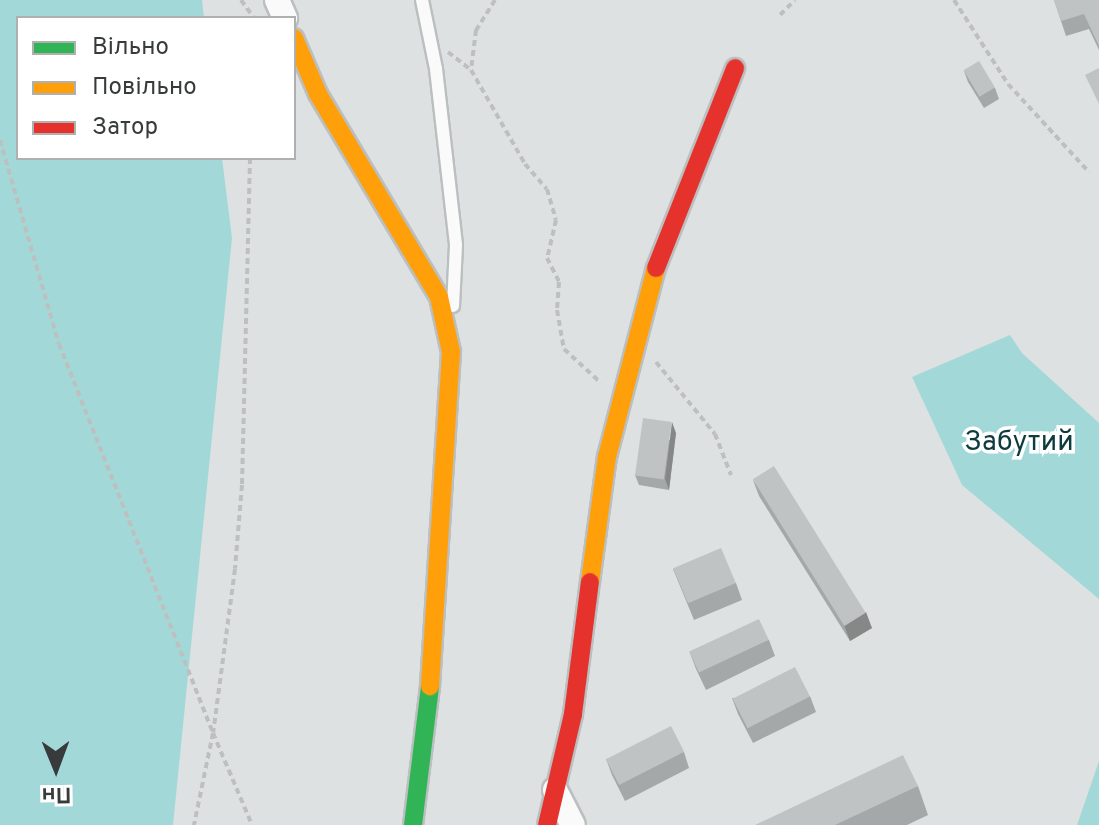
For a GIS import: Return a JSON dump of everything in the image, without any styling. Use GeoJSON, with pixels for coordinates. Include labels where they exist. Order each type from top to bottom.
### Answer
{"type":"FeatureCollection","features":[{"type":"Feature","properties":{"kind":"street"},"geometry":{"type":"LineString","coordinates":[[296,43],[318,94],[439,297],[451,352],[428,721],[413,825]]}},
{"type":"Feature","properties":{"kind":"street"},"geometry":{"type":"LineString","coordinates":[[547,825],[573,714],[607,457],[652,278],[735,68]]}},
{"type":"Feature","properties":{"kind":"street"},"geometry":{"type":"LineString","coordinates":[[555,790],[573,825]]}},
{"type":"Feature","properties":{"kind":"lane"},"geometry":{"type":"LineString","coordinates":[[422,0],[436,69],[456,245],[451,352]]}},
{"type":"Feature","properties":{"kind":"path"},"geometry":{"type":"LineString","coordinates":[[495,0],[476,30],[471,70],[525,164],[547,189],[556,220],[547,258],[559,282],[557,310],[564,349],[621,401]]}},
{"type":"Feature","properties":{"kind":"path"},"geometry":{"type":"LineString","coordinates":[[780,15],[795,0]]}},
{"type":"Feature","properties":{"kind":"path"},"geometry":{"type":"LineString","coordinates":[[954,0],[1008,84],[1089,172]]}},
{"type":"Feature","properties":{"kind":"path"},"geometry":{"type":"LineString","coordinates":[[0,140],[59,344],[252,825]]}},
{"type":"Feature","properties":{"kind":"path"},"geometry":{"type":"LineString","coordinates":[[194,825],[213,733],[235,569],[242,485],[250,160]]}},
{"type":"Feature","properties":{"kind":"path"},"geometry":{"type":"LineString","coordinates":[[637,337],[715,434],[731,475]]}},
{"type":"Feature","properties":{"kind":"green space"},"geometry":{"type":"Polygon","coordinates":[[[0,0],[202,0],[204,16],[16,16],[16,160],[222,160],[232,238],[173,825],[0,825],[0,0]]]}},
{"type":"Feature","properties":{"kind":"green space","name":"Забутий"},"geometry":{"type":"Polygon","coordinates":[[[1010,335],[1022,353],[1099,423],[1099,599],[962,485],[912,377],[1010,335]]]}},
{"type":"Feature","properties":{"kind":"green space"},"geometry":{"type":"Polygon","coordinates":[[[1099,761],[1099,825],[1077,825],[1099,761]]]}},
{"type":"Feature","properties":{"kind":"building"},"geometry":{"type":"Polygon","coordinates":[[[1054,0],[1099,0],[1099,46],[1084,14],[1061,21],[1054,0]]]}},
{"type":"Feature","properties":{"kind":"building"},"geometry":{"type":"Polygon","coordinates":[[[979,61],[995,88],[980,97],[964,70],[979,61]]]}},
{"type":"Feature","properties":{"kind":"building"},"geometry":{"type":"Polygon","coordinates":[[[1099,68],[1099,104],[1085,75],[1099,68]]]}},
{"type":"Feature","properties":{"kind":"building"},"geometry":{"type":"Polygon","coordinates":[[[643,418],[672,422],[664,479],[635,475],[643,418]]]}},
{"type":"Feature","properties":{"kind":"building"},"geometry":{"type":"Polygon","coordinates":[[[774,466],[866,613],[844,626],[753,479],[774,466]]]}},
{"type":"Feature","properties":{"kind":"building"},"geometry":{"type":"Polygon","coordinates":[[[721,548],[736,583],[688,603],[673,568],[721,548]]]}},
{"type":"Feature","properties":{"kind":"building"},"geometry":{"type":"Polygon","coordinates":[[[759,619],[769,640],[699,672],[689,652],[759,619]]]}},
{"type":"Feature","properties":{"kind":"building"},"geometry":{"type":"Polygon","coordinates":[[[795,667],[810,696],[748,728],[733,699],[795,667]]]}},
{"type":"Feature","properties":{"kind":"building"},"geometry":{"type":"Polygon","coordinates":[[[671,726],[684,752],[619,785],[606,759],[671,726]]]}},
{"type":"Feature","properties":{"kind":"building"},"geometry":{"type":"Polygon","coordinates":[[[903,755],[918,786],[835,825],[755,825],[903,755]]]}},
{"type":"Feature","properties":{"kind":"traffic: fast"},"geometry":{"type":"LineString","coordinates":[[413,825],[430,686]]}},
{"type":"Feature","properties":{"kind":"traffic: slow"},"geometry":{"type":"LineString","coordinates":[[296,43],[318,94],[439,297],[451,352],[430,686]]}},
{"type":"Feature","properties":{"kind":"traffic: slow"},"geometry":{"type":"LineString","coordinates":[[590,582],[607,457],[656,268]]}},
{"type":"Feature","properties":{"kind":"traffic: jam"},"geometry":{"type":"LineString","coordinates":[[656,268],[735,68]]}},
{"type":"Feature","properties":{"kind":"traffic: jam"},"geometry":{"type":"LineString","coordinates":[[547,825],[573,714],[590,582]]}}]}
